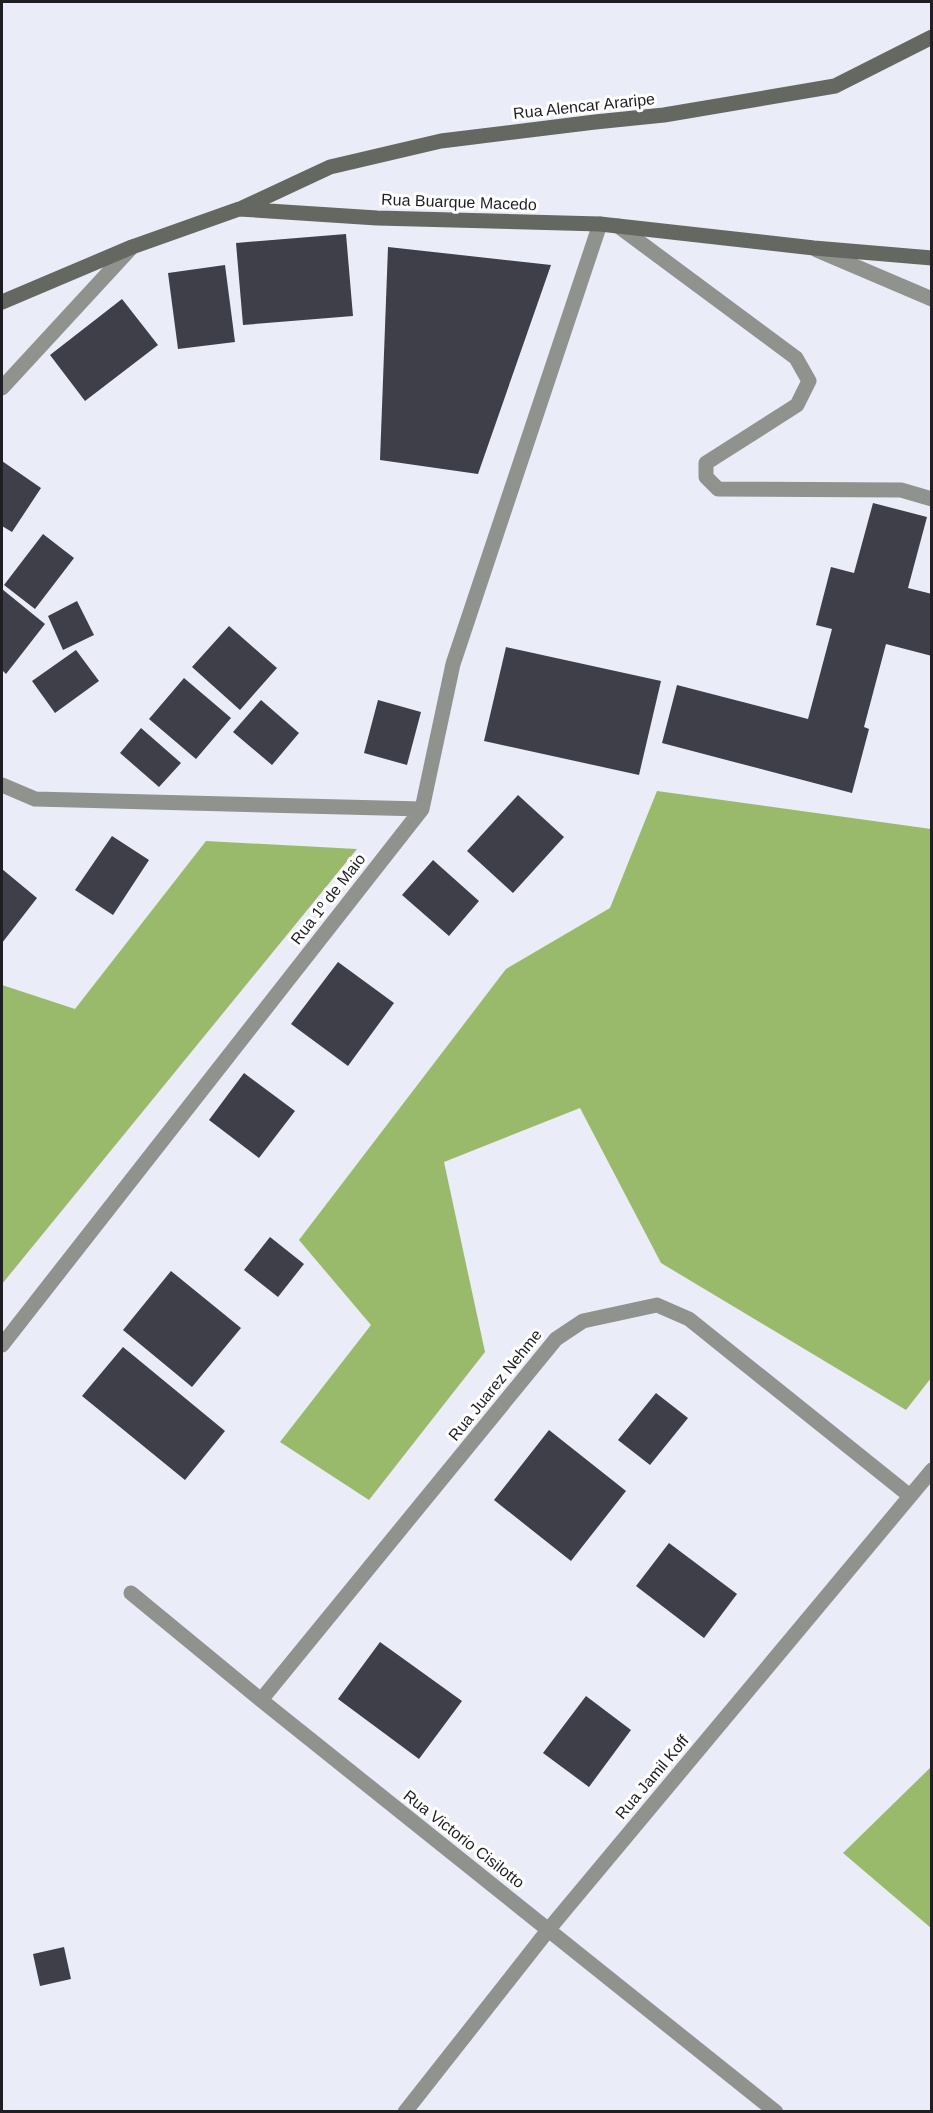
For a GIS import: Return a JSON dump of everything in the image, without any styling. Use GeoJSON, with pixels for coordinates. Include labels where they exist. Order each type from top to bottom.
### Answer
{"type":"FeatureCollection","features":[{"type":"Feature","properties":{"kind":"main road","name":"Rua Alencar Araripe"},"geometry":{"type":"LineString","coordinates":[[239,209],[330,167],[441,141],[664,116],[835,86],[932,37]]}},
{"type":"Feature","properties":{"kind":"main road","name":"Rua Buarque Macedo"},"geometry":{"type":"LineString","coordinates":[[2,302],[132,247],[239,209],[377,218],[600,224],[814,249],[932,258]]}},
{"type":"Feature","properties":{"kind":"street"},"geometry":{"type":"LineString","coordinates":[[2,785],[35,799],[422,809],[453,664],[600,224]]}},
{"type":"Feature","properties":{"kind":"street"},"geometry":{"type":"LineString","coordinates":[[618,226],[796,358],[809,381],[797,405],[706,463],[706,477],[718,489],[901,490],[932,499]]}},
{"type":"Feature","properties":{"kind":"street"},"geometry":{"type":"LineString","coordinates":[[2,388],[132,247]]}},
{"type":"Feature","properties":{"kind":"street"},"geometry":{"type":"LineString","coordinates":[[814,249],[932,299]]}},
{"type":"Feature","properties":{"kind":"street","name":"Rua 1º de Maio"},"geometry":{"type":"LineString","coordinates":[[2,1345],[422,809]]}},
{"type":"Feature","properties":{"kind":"street","name":"Rua Juarez Nehme"},"geometry":{"type":"LineString","coordinates":[[261,1700],[556,1339],[583,1321],[657,1305],[689,1319],[910,1496]]}},
{"type":"Feature","properties":{"kind":"street","name":"Rua Jamil Koff"},"geometry":{"type":"LineString","coordinates":[[405,2112],[549,1929],[932,1470]]}},
{"type":"Feature","properties":{"kind":"street","name":"Rua Victorio Cisilotto"},"geometry":{"type":"LineString","coordinates":[[131,1593],[261,1700],[776,2112]]}},
{"type":"Feature","properties":{"kind":"green space"},"geometry":{"type":"Polygon","coordinates":[[[657,791],[931,829],[931,1378],[906,1410],[661,1263],[580,1108],[444,1162],[485,1352],[369,1500],[280,1442],[371,1325],[299,1240],[506,969],[610,908],[657,791]]]}},
{"type":"Feature","properties":{"kind":"green space"},"geometry":{"type":"Polygon","coordinates":[[[206,841],[357,849],[2,1284],[2,985],[75,1009],[206,841]]]}},
{"type":"Feature","properties":{"kind":"green space"},"geometry":{"type":"Polygon","coordinates":[[[931,1767],[931,1928],[843,1853],[931,1767]]]}},
{"type":"Feature","properties":{"kind":"building"},"geometry":{"type":"Polygon","coordinates":[[[346,234],[353,316],[243,325],[236,243],[346,234]]]}},
{"type":"Feature","properties":{"kind":"building"},"geometry":{"type":"Polygon","coordinates":[[[388,247],[551,265],[478,474],[380,460],[388,247]]]}},
{"type":"Feature","properties":{"kind":"building"},"geometry":{"type":"Polygon","coordinates":[[[225,265],[235,342],[178,349],[168,273],[225,265]]]}},
{"type":"Feature","properties":{"kind":"building"},"geometry":{"type":"Polygon","coordinates":[[[122,299],[158,345],[85,401],[50,355],[122,299]]]}},
{"type":"Feature","properties":{"kind":"building"},"geometry":{"type":"Polygon","coordinates":[[[2,461],[41,488],[12,532],[2,526],[2,461]]]}},
{"type":"Feature","properties":{"kind":"building"},"geometry":{"type":"Polygon","coordinates":[[[873,503],[927,517],[908,588],[932,594],[932,656],[886,644],[864,727],[869,729],[852,793],[662,743],[677,685],[808,719],[832,629],[816,625],[831,567],[854,573],[873,503]]]}},
{"type":"Feature","properties":{"kind":"building"},"geometry":{"type":"Polygon","coordinates":[[[43,534],[74,558],[35,609],[4,585],[43,534]]]}},
{"type":"Feature","properties":{"kind":"building"},"geometry":{"type":"Polygon","coordinates":[[[2,589],[45,624],[6,674],[2,670],[2,589]]]}},
{"type":"Feature","properties":{"kind":"building"},"geometry":{"type":"Polygon","coordinates":[[[77,601],[94,635],[63,650],[48,616],[77,601]]]}},
{"type":"Feature","properties":{"kind":"building"},"geometry":{"type":"Polygon","coordinates":[[[229,626],[277,668],[240,710],[192,667],[229,626]]]}},
{"type":"Feature","properties":{"kind":"building"},"geometry":{"type":"Polygon","coordinates":[[[506,647],[661,681],[639,775],[484,741],[506,647]]]}},
{"type":"Feature","properties":{"kind":"building"},"geometry":{"type":"Polygon","coordinates":[[[76,650],[99,681],[55,713],[32,681],[76,650]]]}},
{"type":"Feature","properties":{"kind":"building"},"geometry":{"type":"Polygon","coordinates":[[[184,678],[231,718],[196,759],[149,719],[184,678]]]}},
{"type":"Feature","properties":{"kind":"building"},"geometry":{"type":"Polygon","coordinates":[[[261,700],[299,733],[272,765],[233,732],[261,700]]]}},
{"type":"Feature","properties":{"kind":"building"},"geometry":{"type":"Polygon","coordinates":[[[378,700],[421,712],[407,765],[364,753],[378,700]]]}},
{"type":"Feature","properties":{"kind":"building"},"geometry":{"type":"Polygon","coordinates":[[[141,728],[181,763],[159,787],[120,753],[141,728]]]}},
{"type":"Feature","properties":{"kind":"building"},"geometry":{"type":"Polygon","coordinates":[[[518,795],[564,837],[513,893],[467,851],[518,795]]]}},
{"type":"Feature","properties":{"kind":"building"},"geometry":{"type":"Polygon","coordinates":[[[112,836],[149,860],[113,915],[75,890],[112,836]]]}},
{"type":"Feature","properties":{"kind":"building"},"geometry":{"type":"Polygon","coordinates":[[[433,860],[479,901],[449,936],[402,895],[433,860]]]}},
{"type":"Feature","properties":{"kind":"building"},"geometry":{"type":"Polygon","coordinates":[[[2,869],[37,898],[2,943],[2,869]]]}},
{"type":"Feature","properties":{"kind":"building"},"geometry":{"type":"Polygon","coordinates":[[[338,962],[394,1003],[348,1066],[291,1024],[338,962]]]}},
{"type":"Feature","properties":{"kind":"building"},"geometry":{"type":"Polygon","coordinates":[[[244,1073],[295,1111],[259,1158],[209,1120],[244,1073]]]}},
{"type":"Feature","properties":{"kind":"building"},"geometry":{"type":"Polygon","coordinates":[[[270,1237],[304,1264],[278,1297],[244,1270],[270,1237]]]}},
{"type":"Feature","properties":{"kind":"building"},"geometry":{"type":"Polygon","coordinates":[[[171,1271],[241,1328],[192,1387],[123,1330],[171,1271]]]}},
{"type":"Feature","properties":{"kind":"building"},"geometry":{"type":"Polygon","coordinates":[[[123,1347],[225,1431],[185,1480],[82,1396],[123,1347]]]}},
{"type":"Feature","properties":{"kind":"building"},"geometry":{"type":"Polygon","coordinates":[[[656,1393],[688,1418],[650,1465],[618,1440],[656,1393]]]}},
{"type":"Feature","properties":{"kind":"building"},"geometry":{"type":"Polygon","coordinates":[[[549,1430],[626,1491],[571,1561],[494,1500],[549,1430]]]}},
{"type":"Feature","properties":{"kind":"building"},"geometry":{"type":"Polygon","coordinates":[[[669,1543],[737,1594],[704,1638],[636,1586],[669,1543]]]}},
{"type":"Feature","properties":{"kind":"building"},"geometry":{"type":"Polygon","coordinates":[[[380,1642],[462,1701],[419,1759],[338,1699],[380,1642]]]}},
{"type":"Feature","properties":{"kind":"building"},"geometry":{"type":"Polygon","coordinates":[[[586,1696],[631,1730],[589,1787],[543,1753],[586,1696]]]}},
{"type":"Feature","properties":{"kind":"building"},"geometry":{"type":"Polygon","coordinates":[[[64,1947],[71,1979],[40,1986],[33,1954],[64,1947]]]}}]}
